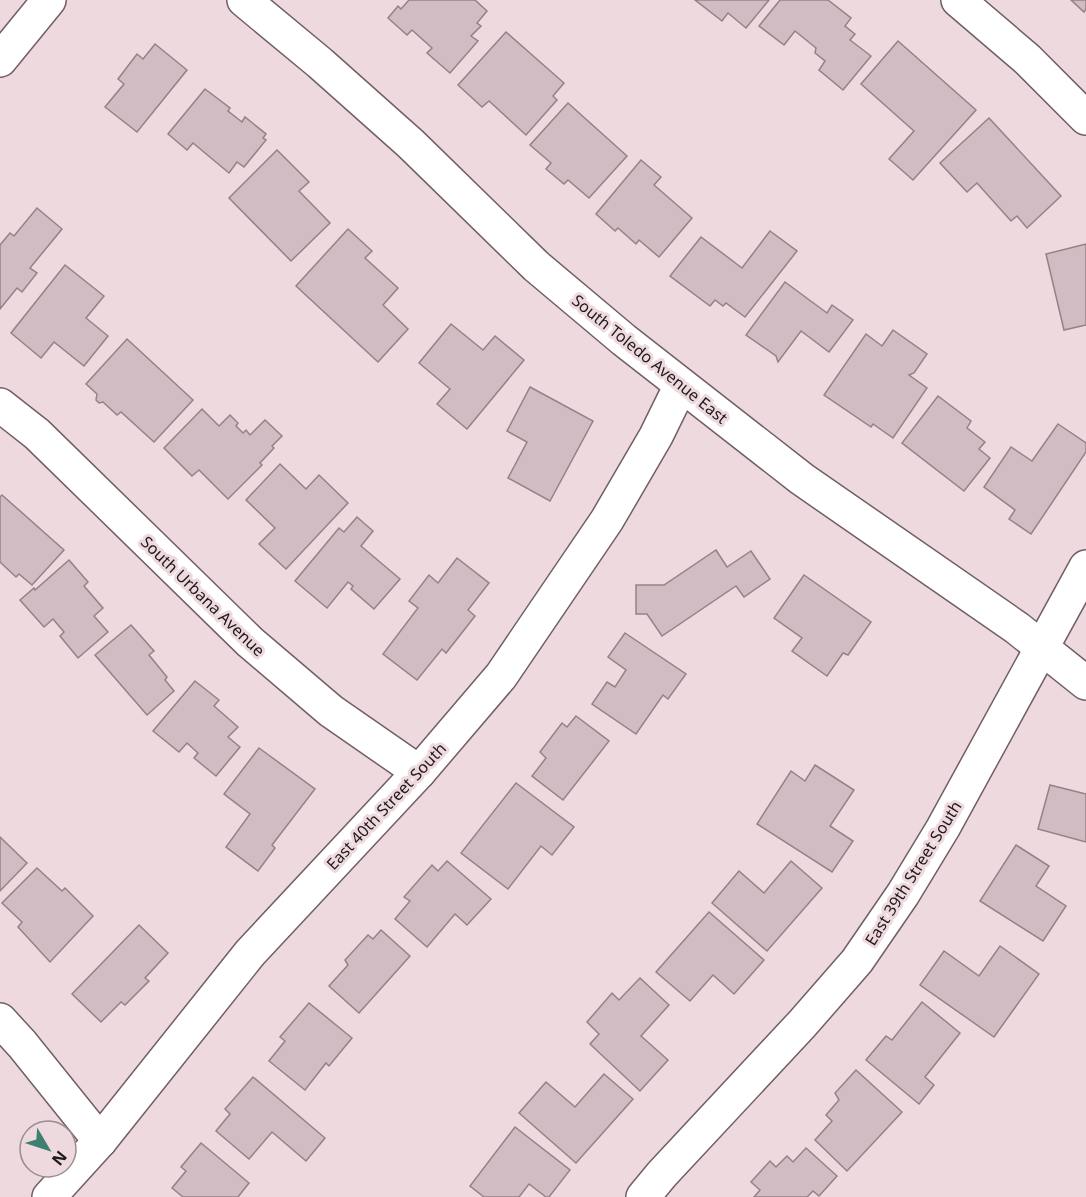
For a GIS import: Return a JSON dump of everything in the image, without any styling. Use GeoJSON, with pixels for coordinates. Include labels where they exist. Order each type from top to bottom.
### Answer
{"type":"FeatureCollection","features":[{"type":"Feature","properties":{"kind":"street"},"geometry":{"type":"LineString","coordinates":[[0,60],[49,0]]}},
{"type":"Feature","properties":{"kind":"street","name":"South Toledo Avenue East"},"geometry":{"type":"LineString","coordinates":[[243,0],[320,63],[411,144],[536,266],[681,385],[802,479],[928,565],[1042,647],[1086,683]]}},
{"type":"Feature","properties":{"kind":"street"},"geometry":{"type":"LineString","coordinates":[[958,0],[1027,58],[1086,118]]}},
{"type":"Feature","properties":{"kind":"street","name":"East 40th Street South"},"geometry":{"type":"LineString","coordinates":[[49,1197],[100,1141],[250,953],[419,772],[501,676],[607,520],[656,436],[681,385]]}},
{"type":"Feature","properties":{"kind":"street","name":"South Urbana Avenue"},"geometry":{"type":"LineString","coordinates":[[0,405],[37,434],[250,642],[331,711],[419,772]]}},
{"type":"Feature","properties":{"kind":"street","name":"East 39th Street South"},"geometry":{"type":"LineString","coordinates":[[643,1197],[857,961],[903,894],[943,828],[1086,567]]}},
{"type":"Feature","properties":{"kind":"street"},"geometry":{"type":"LineString","coordinates":[[0,1020],[100,1141]]}},
{"type":"Feature","properties":{"kind":"building"},"geometry":{"type":"Polygon","coordinates":[[[409,0],[475,0],[487,11],[477,23],[481,26],[471,36],[478,41],[450,73],[427,53],[432,48],[412,30],[407,35],[388,18],[398,6],[401,9],[409,0]]]}},
{"type":"Feature","properties":{"kind":"building"},"geometry":{"type":"Polygon","coordinates":[[[695,0],[769,0],[746,28],[728,13],[722,21],[695,0]]]}},
{"type":"Feature","properties":{"kind":"building"},"geometry":{"type":"Polygon","coordinates":[[[780,0],[828,0],[851,18],[845,26],[855,34],[850,40],[871,56],[843,90],[819,70],[825,61],[815,53],[816,48],[795,31],[784,45],[759,26],[780,0]]]}},
{"type":"Feature","properties":{"kind":"building"},"geometry":{"type":"Polygon","coordinates":[[[1071,0],[1086,0],[1084,12],[1071,0]]]}},
{"type":"Feature","properties":{"kind":"building"},"geometry":{"type":"Polygon","coordinates":[[[506,32],[564,83],[553,96],[557,100],[526,135],[489,101],[482,107],[458,85],[506,32]]]}},
{"type":"Feature","properties":{"kind":"building"},"geometry":{"type":"Polygon","coordinates":[[[898,41],[976,110],[913,180],[889,159],[914,131],[861,84],[898,41]]]}},
{"type":"Feature","properties":{"kind":"building"},"geometry":{"type":"Polygon","coordinates":[[[155,44],[187,70],[137,132],[105,107],[124,84],[118,79],[137,54],[143,59],[155,44]]]}},
{"type":"Feature","properties":{"kind":"building"},"geometry":{"type":"Polygon","coordinates":[[[205,89],[230,108],[228,111],[242,122],[245,117],[266,134],[263,138],[266,140],[244,167],[237,162],[229,173],[193,143],[187,150],[168,134],[205,89]]]}},
{"type":"Feature","properties":{"kind":"building"},"geometry":{"type":"Polygon","coordinates":[[[568,103],[627,156],[589,198],[568,180],[564,184],[546,169],[551,163],[530,145],[568,103]]]}},
{"type":"Feature","properties":{"kind":"building"},"geometry":{"type":"Polygon","coordinates":[[[989,118],[1061,196],[1027,228],[1017,216],[1011,221],[977,183],[967,192],[940,163],[989,118]]]}},
{"type":"Feature","properties":{"kind":"building"},"geometry":{"type":"Polygon","coordinates":[[[277,150],[309,182],[299,191],[330,223],[291,261],[229,198],[277,150]]]}},
{"type":"Feature","properties":{"kind":"building"},"geometry":{"type":"Polygon","coordinates":[[[641,160],[661,177],[654,185],[692,218],[659,257],[639,240],[636,244],[618,228],[615,231],[596,214],[641,160]]]}},
{"type":"Feature","properties":{"kind":"building"},"geometry":{"type":"Polygon","coordinates":[[[37,208],[62,229],[30,268],[37,273],[22,292],[17,288],[0,309],[0,245],[10,233],[14,236],[37,208]]]}},
{"type":"Feature","properties":{"kind":"building"},"geometry":{"type":"Polygon","coordinates":[[[348,229],[372,251],[365,258],[398,288],[383,305],[408,329],[378,362],[296,286],[348,229]]]}},
{"type":"Feature","properties":{"kind":"building"},"geometry":{"type":"Polygon","coordinates":[[[770,231],[797,251],[745,317],[726,303],[723,306],[715,300],[710,306],[670,276],[701,237],[742,268],[770,231]]]}},
{"type":"Feature","properties":{"kind":"building"},"geometry":{"type":"Polygon","coordinates":[[[1086,244],[1086,325],[1064,330],[1046,254],[1086,244]]]}},
{"type":"Feature","properties":{"kind":"building"},"geometry":{"type":"Polygon","coordinates":[[[65,265],[104,296],[86,318],[108,336],[84,366],[54,342],[41,358],[11,333],[65,265]]]}},
{"type":"Feature","properties":{"kind":"building"},"geometry":{"type":"Polygon","coordinates":[[[785,282],[827,313],[832,305],[853,320],[829,352],[801,331],[778,362],[776,356],[746,335],[785,282]]]}},
{"type":"Feature","properties":{"kind":"building"},"geometry":{"type":"Polygon","coordinates":[[[451,324],[483,350],[495,336],[524,360],[467,429],[437,404],[450,389],[419,363],[451,324]]]}},
{"type":"Feature","properties":{"kind":"building"},"geometry":{"type":"Polygon","coordinates":[[[893,330],[927,354],[914,373],[909,375],[927,388],[893,438],[873,424],[871,427],[824,395],[866,334],[882,346],[893,330]]]}},
{"type":"Feature","properties":{"kind":"building"},"geometry":{"type":"Polygon","coordinates":[[[127,339],[193,400],[154,442],[121,412],[117,415],[103,402],[99,403],[96,400],[97,394],[86,384],[127,339]]]}},
{"type":"Feature","properties":{"kind":"building"},"geometry":{"type":"Polygon","coordinates":[[[530,387],[593,421],[550,501],[508,478],[527,442],[507,431],[530,387]]]}},
{"type":"Feature","properties":{"kind":"building"},"geometry":{"type":"Polygon","coordinates":[[[938,396],[971,421],[967,428],[985,442],[979,449],[990,458],[964,491],[902,443],[938,396]]]}},
{"type":"Feature","properties":{"kind":"building"},"geometry":{"type":"Polygon","coordinates":[[[202,409],[219,426],[230,415],[238,423],[236,426],[243,433],[246,430],[250,435],[265,420],[282,436],[260,463],[262,465],[228,499],[199,470],[192,476],[164,448],[202,409]]]}},
{"type":"Feature","properties":{"kind":"building"},"geometry":{"type":"Polygon","coordinates":[[[1058,424],[1086,443],[1086,452],[1031,534],[1009,519],[1015,510],[984,487],[1011,447],[1032,461],[1058,424]]]}},
{"type":"Feature","properties":{"kind":"building"},"geometry":{"type":"Polygon","coordinates":[[[280,464],[306,489],[319,475],[348,503],[286,569],[259,544],[275,528],[246,500],[280,464]]]}},
{"type":"Feature","properties":{"kind":"building"},"geometry":{"type":"Polygon","coordinates":[[[2,495],[64,550],[32,585],[19,574],[16,577],[0,562],[0,497],[2,495]]]}},
{"type":"Feature","properties":{"kind":"building"},"geometry":{"type":"Polygon","coordinates":[[[357,517],[373,531],[361,546],[400,579],[374,609],[351,589],[353,586],[348,582],[327,608],[295,581],[339,528],[344,532],[357,517]]]}},
{"type":"Feature","properties":{"kind":"building"},"geometry":{"type":"Polygon","coordinates":[[[716,550],[727,567],[751,551],[770,579],[744,597],[736,586],[662,636],[647,614],[636,614],[636,585],[664,585],[716,550]]]}},
{"type":"Feature","properties":{"kind":"building"},"geometry":{"type":"Polygon","coordinates":[[[457,558],[489,583],[468,610],[475,616],[446,653],[442,649],[417,680],[383,654],[418,608],[409,601],[429,575],[438,583],[457,558]]]}},
{"type":"Feature","properties":{"kind":"building"},"geometry":{"type":"Polygon","coordinates":[[[69,560],[88,582],[84,586],[103,608],[94,616],[108,632],[78,658],[60,636],[64,632],[53,619],[44,627],[20,600],[69,560]]]}},
{"type":"Feature","properties":{"kind":"building"},"geometry":{"type":"Polygon","coordinates":[[[804,575],[871,622],[848,655],[843,653],[827,676],[792,651],[802,638],[774,618],[804,575]]]}},
{"type":"Feature","properties":{"kind":"building"},"geometry":{"type":"Polygon","coordinates":[[[131,625],[154,651],[149,655],[167,677],[165,680],[174,691],[147,715],[95,655],[131,625]]]}},
{"type":"Feature","properties":{"kind":"building"},"geometry":{"type":"Polygon","coordinates":[[[625,633],[686,674],[668,699],[663,695],[636,734],[592,704],[607,682],[615,687],[626,670],[608,657],[625,633]]]}},
{"type":"Feature","properties":{"kind":"building"},"geometry":{"type":"Polygon","coordinates":[[[195,681],[219,700],[214,706],[238,727],[228,737],[240,747],[216,776],[194,758],[198,753],[187,743],[179,752],[153,731],[195,681]]]}},
{"type":"Feature","properties":{"kind":"building"},"geometry":{"type":"Polygon","coordinates":[[[576,716],[609,741],[563,800],[532,776],[546,758],[540,752],[562,723],[567,727],[576,716]]]}},
{"type":"Feature","properties":{"kind":"building"},"geometry":{"type":"Polygon","coordinates":[[[259,748],[315,789],[272,845],[275,848],[258,871],[226,847],[250,814],[224,794],[259,748]]]}},
{"type":"Feature","properties":{"kind":"building"},"geometry":{"type":"Polygon","coordinates":[[[815,765],[854,790],[830,826],[853,841],[832,872],[757,824],[791,771],[805,781],[815,765]]]}},
{"type":"Feature","properties":{"kind":"building"},"geometry":{"type":"Polygon","coordinates":[[[516,783],[574,827],[552,855],[541,846],[508,889],[461,853],[516,783]]]}},
{"type":"Feature","properties":{"kind":"building"},"geometry":{"type":"Polygon","coordinates":[[[1050,785],[1086,794],[1086,842],[1038,829],[1050,785]]]}},
{"type":"Feature","properties":{"kind":"building"},"geometry":{"type":"Polygon","coordinates":[[[0,837],[27,863],[0,891],[0,837]]]}},
{"type":"Feature","properties":{"kind":"building"},"geometry":{"type":"Polygon","coordinates":[[[1016,845],[1049,866],[1036,886],[1066,906],[1043,941],[980,901],[1016,845]]]}},
{"type":"Feature","properties":{"kind":"building"},"geometry":{"type":"Polygon","coordinates":[[[447,861],[491,899],[467,925],[455,914],[427,947],[395,919],[410,901],[404,897],[432,865],[438,871],[447,861]]]}},
{"type":"Feature","properties":{"kind":"building"},"geometry":{"type":"Polygon","coordinates":[[[791,861],[822,888],[767,951],[712,903],[739,871],[764,893],[791,861]]]}},
{"type":"Feature","properties":{"kind":"building"},"geometry":{"type":"Polygon","coordinates":[[[37,868],[62,891],[65,888],[93,916],[50,962],[18,927],[22,922],[2,903],[37,868]]]}},
{"type":"Feature","properties":{"kind":"building"},"geometry":{"type":"Polygon","coordinates":[[[709,912],[764,960],[734,994],[713,975],[690,1001],[656,972],[709,912]]]}},
{"type":"Feature","properties":{"kind":"building"},"geometry":{"type":"Polygon","coordinates":[[[139,925],[168,953],[145,978],[149,981],[125,1005],[121,1002],[101,1022],[72,994],[139,925]]]}},
{"type":"Feature","properties":{"kind":"building"},"geometry":{"type":"Polygon","coordinates":[[[381,930],[410,956],[359,1013],[329,986],[348,965],[345,960],[368,935],[373,939],[381,930]]]}},
{"type":"Feature","properties":{"kind":"building"},"geometry":{"type":"Polygon","coordinates":[[[1000,946],[1039,974],[994,1037],[920,985],[944,951],[979,976],[1000,946]]]}},
{"type":"Feature","properties":{"kind":"building"},"geometry":{"type":"Polygon","coordinates":[[[640,978],[669,1005],[641,1036],[668,1060],[640,1091],[590,1044],[599,1034],[587,1022],[612,993],[619,1000],[640,978]]]}},
{"type":"Feature","properties":{"kind":"building"},"geometry":{"type":"Polygon","coordinates":[[[922,1002],[960,1033],[925,1077],[934,1085],[919,1104],[866,1060],[886,1036],[892,1040],[922,1002]]]}},
{"type":"Feature","properties":{"kind":"building"},"geometry":{"type":"Polygon","coordinates":[[[309,1003],[352,1038],[329,1066],[326,1063],[305,1090],[269,1061],[285,1041],[280,1037],[309,1003]]]}},
{"type":"Feature","properties":{"kind":"building"},"geometry":{"type":"Polygon","coordinates":[[[856,1070],[902,1112],[847,1171],[815,1140],[832,1121],[826,1115],[839,1100],[835,1093],[856,1070]]]}},
{"type":"Feature","properties":{"kind":"building"},"geometry":{"type":"Polygon","coordinates":[[[604,1074],[633,1099],[576,1163],[519,1113],[546,1082],[575,1107],[604,1074]]]}},
{"type":"Feature","properties":{"kind":"building"},"geometry":{"type":"Polygon","coordinates":[[[253,1077],[325,1138],[306,1161],[272,1132],[249,1159],[216,1131],[230,1114],[225,1109],[253,1077]]]}},
{"type":"Feature","properties":{"kind":"building"},"geometry":{"type":"Polygon","coordinates":[[[515,1127],[570,1170],[549,1197],[529,1184],[519,1197],[484,1197],[470,1186],[515,1127]]]}},
{"type":"Feature","properties":{"kind":"building"},"geometry":{"type":"Polygon","coordinates":[[[201,1143],[249,1183],[238,1197],[183,1197],[172,1188],[186,1171],[181,1167],[201,1143]]]}},
{"type":"Feature","properties":{"kind":"building"},"geometry":{"type":"Polygon","coordinates":[[[806,1148],[837,1176],[819,1196],[813,1191],[807,1197],[754,1197],[760,1190],[751,1182],[770,1161],[776,1167],[787,1156],[793,1162],[806,1148]]]}}]}
